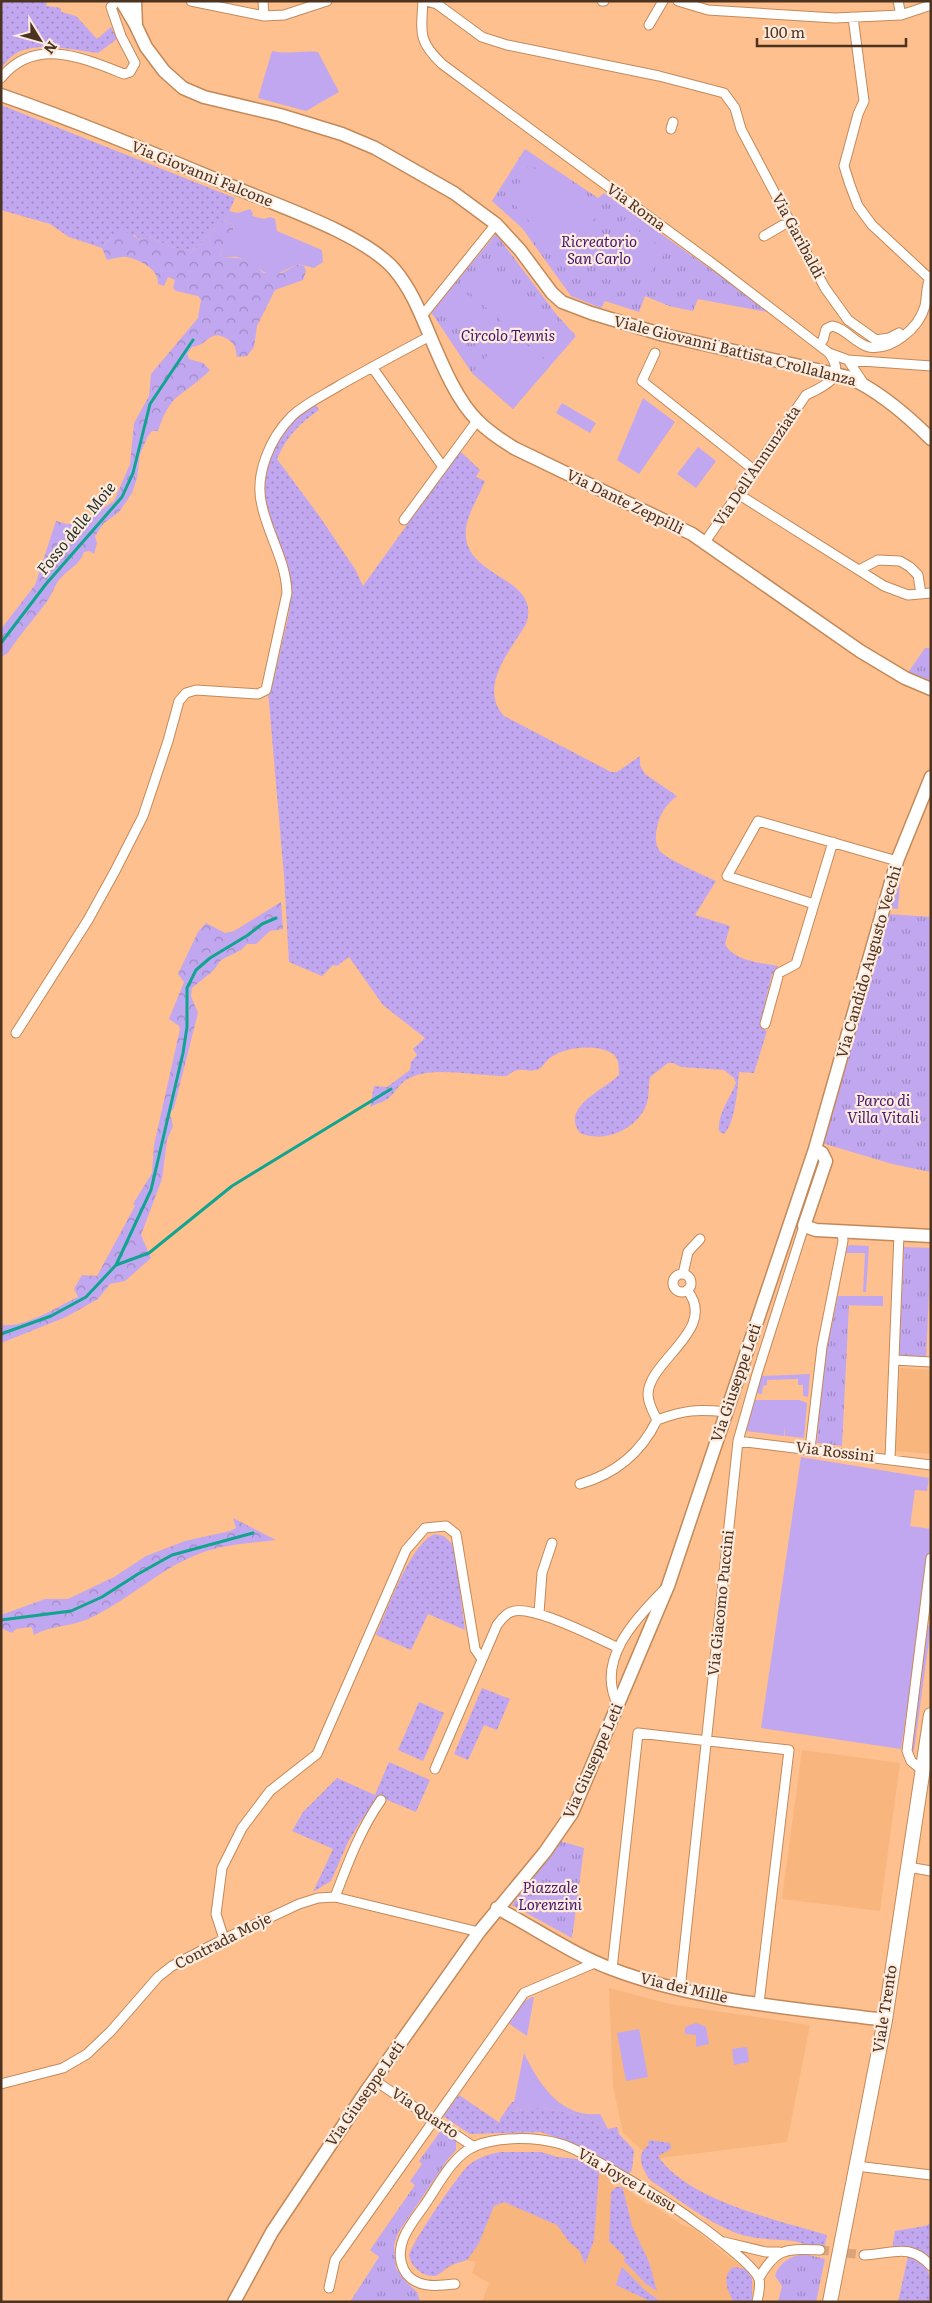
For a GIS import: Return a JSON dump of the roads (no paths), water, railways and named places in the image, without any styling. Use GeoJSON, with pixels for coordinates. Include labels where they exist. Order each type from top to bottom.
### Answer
{"type":"FeatureCollection","features":[{"type":"Feature","properties":{"kind":"main road","name":"Viale Giovanni Battista Crollalanza"},"geometry":{"type":"LineString","coordinates":[[135,1],[136,26],[154,59],[173,80],[184,88],[204,97],[280,115],[375,148],[454,193],[496,224],[520,250],[552,293],[569,305],[664,335],[835,374],[864,384],[931,439]]}},
{"type":"Feature","properties":{"kind":"main road"},"geometry":{"type":"LineString","coordinates":[[120,3],[136,26]]}},
{"type":"Feature","properties":{"kind":"main road","name":"Via Giovanni Falcone"},"geometry":{"type":"LineString","coordinates":[[1,95],[121,141],[351,237],[378,253],[394,269]]}},
{"type":"Feature","properties":{"kind":"main road","name":"Via Dante Zeppilli"},"geometry":{"type":"LineString","coordinates":[[394,269],[411,292],[446,370],[466,407],[477,421],[514,448],[705,542],[860,651],[893,671],[931,687]]}},
{"type":"Feature","properties":{"kind":"main road","name":"Via Candido Augusto Vecchi"},"geometry":{"type":"LineString","coordinates":[[815,1150],[897,861],[931,777]]}},
{"type":"Feature","properties":{"kind":"main road"},"geometry":{"type":"LineString","coordinates":[[815,1150],[822,1153],[826,1161],[804,1226],[816,1230],[931,1236]]}},
{"type":"Feature","properties":{"kind":"main road","name":"Via Giuseppe Leti"},"geometry":{"type":"LineString","coordinates":[[234,2302],[272,2232],[374,2080],[479,1932],[497,1908],[546,1852],[572,1812],[668,1586],[815,1150]]}},
{"type":"Feature","properties":{"kind":"main road","name":"Viale Trento"},"geometry":{"type":"LineString","coordinates":[[830,2302],[885,2020],[931,1715]]}},
{"type":"Feature","properties":{"kind":"main road","name":"Via dei Mille"},"geometry":{"type":"LineString","coordinates":[[497,1908],[596,1962],[612,1969],[680,1990],[885,2020]]}},
{"type":"Feature","properties":{"kind":"street"},"geometry":{"type":"LineString","coordinates":[[191,1],[264,16],[284,15],[326,1]]}},
{"type":"Feature","properties":{"kind":"street"},"geometry":{"type":"LineString","coordinates":[[263,1],[264,16]]}},
{"type":"Feature","properties":{"kind":"street","name":"Via Roma"},"geometry":{"type":"LineString","coordinates":[[424,1],[422,38],[428,51],[442,64],[829,353],[848,360],[931,366]]}},
{"type":"Feature","properties":{"kind":"street","name":"Via Garibaldi"},"geometry":{"type":"LineString","coordinates":[[424,1],[437,4],[482,36],[543,54],[659,76],[724,93],[735,108],[741,129],[750,148],[825,288],[848,320],[876,340],[889,338],[899,333],[902,337]]}},
{"type":"Feature","properties":{"kind":"street"},"geometry":{"type":"LineString","coordinates":[[649,25],[663,1]]}},
{"type":"Feature","properties":{"kind":"street"},"geometry":{"type":"LineString","coordinates":[[678,1],[708,10],[745,14],[853,17],[901,15],[931,5]]}},
{"type":"Feature","properties":{"kind":"street"},"geometry":{"type":"LineString","coordinates":[[898,1],[901,15]]}},
{"type":"Feature","properties":{"kind":"street"},"geometry":{"type":"LineString","coordinates":[[1,78],[16,64],[41,54],[78,56],[124,74],[130,72],[135,62],[121,36],[120,3]]}},
{"type":"Feature","properties":{"kind":"street"},"geometry":{"type":"LineString","coordinates":[[819,345],[823,340],[826,329],[832,326],[847,332],[867,346],[882,347],[902,337],[921,318],[930,277],[872,225],[858,206],[844,166],[858,114],[864,101],[853,17]]}},
{"type":"Feature","properties":{"kind":"street"},"geometry":{"type":"LineString","coordinates":[[422,316],[496,224]]}},
{"type":"Feature","properties":{"kind":"street"},"geometry":{"type":"LineString","coordinates":[[764,236],[783,225]]}},
{"type":"Feature","properties":{"kind":"street"},"geometry":{"type":"LineString","coordinates":[[16,1033],[88,920],[143,816],[179,702],[186,693],[196,690],[258,694],[266,690],[270,682],[287,593],[287,577],[281,555],[262,506],[260,486],[266,458],[281,429],[293,416],[313,401],[430,336]]}},
{"type":"Feature","properties":{"kind":"street"},"geometry":{"type":"LineString","coordinates":[[655,353],[642,381],[754,470]]}},
{"type":"Feature","properties":{"kind":"street"},"geometry":{"type":"LineString","coordinates":[[829,353],[834,360],[835,374]]}},
{"type":"Feature","properties":{"kind":"street"},"geometry":{"type":"LineString","coordinates":[[848,360],[864,384]]}},
{"type":"Feature","properties":{"kind":"street"},"geometry":{"type":"LineString","coordinates":[[372,367],[443,468]]}},
{"type":"Feature","properties":{"kind":"street","name":"Via Dell'Annunziata"},"geometry":{"type":"LineString","coordinates":[[705,542],[806,394],[828,384],[835,374]]}},
{"type":"Feature","properties":{"kind":"street"},"geometry":{"type":"LineString","coordinates":[[404,520],[477,421]]}},
{"type":"Feature","properties":{"kind":"street"},"geometry":{"type":"LineString","coordinates":[[738,494],[858,570],[898,592],[931,593]]}},
{"type":"Feature","properties":{"kind":"street"},"geometry":{"type":"LineString","coordinates":[[858,570],[878,560],[900,561],[918,575],[921,594]]}},
{"type":"Feature","properties":{"kind":"street"},"geometry":{"type":"LineString","coordinates":[[814,904],[727,876],[758,820],[897,861]]}},
{"type":"Feature","properties":{"kind":"street"},"geometry":{"type":"LineString","coordinates":[[765,1024],[779,973],[796,964],[833,842]]}},
{"type":"Feature","properties":{"kind":"street","name":"Via Giacomo Puccini"},"geometry":{"type":"LineString","coordinates":[[680,1990],[738,1441],[804,1226]]}},
{"type":"Feature","properties":{"kind":"street"},"geometry":{"type":"LineString","coordinates":[[810,1449],[822,1348],[843,1241],[842,1231]]}},
{"type":"Feature","properties":{"kind":"street"},"geometry":{"type":"LineString","coordinates":[[890,1460],[899,1234]]}},
{"type":"Feature","properties":{"kind":"street"},"geometry":{"type":"LineString","coordinates":[[683,1274],[688,1252],[700,1239]]}},
{"type":"Feature","properties":{"kind":"street"},"geometry":{"type":"LineString","coordinates":[[683,1274],[690,1280],[690,1286],[686,1290],[679,1291],[674,1284],[676,1277],[683,1274]]}},
{"type":"Feature","properties":{"kind":"street"},"geometry":{"type":"LineString","coordinates":[[657,1420],[650,1406],[648,1393],[650,1383],[687,1336],[693,1322],[692,1297],[686,1290]]}},
{"type":"Feature","properties":{"kind":"street"},"geometry":{"type":"LineString","coordinates":[[894,1360],[931,1362]]}},
{"type":"Feature","properties":{"kind":"street"},"geometry":{"type":"LineString","coordinates":[[580,1484],[613,1470],[647,1440],[657,1420],[678,1412],[698,1409],[726,1412]]}},
{"type":"Feature","properties":{"kind":"street","name":"Via Rossini"},"geometry":{"type":"LineString","coordinates":[[738,1441],[931,1465]]}},
{"type":"Feature","properties":{"kind":"street"},"geometry":{"type":"LineString","coordinates":[[224,1939],[216,1914],[222,1868],[242,1828],[270,1792],[317,1754],[406,1550],[425,1528],[446,1526],[456,1534],[475,1649],[482,1658]]}},
{"type":"Feature","properties":{"kind":"street"},"geometry":{"type":"LineString","coordinates":[[539,1613],[542,1573],[552,1543]]}},
{"type":"Feature","properties":{"kind":"street"},"geometry":{"type":"LineString","coordinates":[[922,1770],[911,1761],[907,1751],[931,1558]]}},
{"type":"Feature","properties":{"kind":"street"},"geometry":{"type":"LineString","coordinates":[[618,1705],[611,1683],[613,1662],[618,1647],[649,1605],[668,1586]]}},
{"type":"Feature","properties":{"kind":"street"},"geometry":{"type":"LineString","coordinates":[[435,1769],[497,1625],[510,1612],[524,1610],[539,1613],[618,1647]]}},
{"type":"Feature","properties":{"kind":"street"},"geometry":{"type":"LineString","coordinates":[[612,1969],[638,1733],[789,1750],[759,2003]]}},
{"type":"Feature","properties":{"kind":"street"},"geometry":{"type":"LineString","coordinates":[[335,1897],[354,1845],[365,1822],[381,1800]]}},
{"type":"Feature","properties":{"kind":"street"},"geometry":{"type":"LineString","coordinates":[[908,1867],[931,1871]]}},
{"type":"Feature","properties":{"kind":"street","name":"Contrada Moje"},"geometry":{"type":"LineString","coordinates":[[1,2084],[63,2068],[87,2054],[111,2031],[158,1977],[172,1966],[299,1904],[318,1898],[335,1897],[479,1932]]}},
{"type":"Feature","properties":{"kind":"street"},"geometry":{"type":"LineString","coordinates":[[329,2288],[335,2260],[524,1993],[596,1962]]}},
{"type":"Feature","properties":{"kind":"street","name":"Via Quarto"},"geometry":{"type":"LineString","coordinates":[[374,2080],[474,2146]]}},
{"type":"Feature","properties":{"kind":"street","name":"Via Joyce Lussu"},"geometry":{"type":"LineString","coordinates":[[455,2284],[425,2286],[415,2280],[405,2272],[400,2259],[401,2243],[406,2232],[449,2169],[460,2157],[474,2146],[494,2141],[520,2139],[561,2144],[583,2153],[678,2210],[748,2265],[759,2278]]}},
{"type":"Feature","properties":{"kind":"street"},"geometry":{"type":"LineString","coordinates":[[856,2166],[931,2175]]}},
{"type":"Feature","properties":{"kind":"street"},"geometry":{"type":"LineString","coordinates":[[718,2241],[749,2249],[779,2252],[789,2249],[820,2250]]}},
{"type":"Feature","properties":{"kind":"street"},"geometry":{"type":"LineString","coordinates":[[757,2302],[760,2288],[759,2278],[771,2259],[779,2252]]}},
{"type":"Feature","properties":{"kind":"street"},"geometry":{"type":"LineString","coordinates":[[864,2255],[910,2252],[921,2255],[931,2266]]}},
{"type":"Feature","properties":{"kind":"waterway","name":"Fosso delle Moie"},"geometry":{"type":"LineString","coordinates":[[1,643],[46,584],[122,497],[133,473],[150,404],[193,340]]}},
{"type":"Feature","properties":{"kind":"waterway"},"geometry":{"type":"LineString","coordinates":[[1,1334],[51,1316],[86,1297],[116,1265],[151,1190],[183,1053],[187,1027],[187,988],[196,970],[210,958],[248,935],[262,924],[276,918]]}},
{"type":"Feature","properties":{"kind":"waterway"},"geometry":{"type":"LineString","coordinates":[[116,1265],[149,1253],[232,1186],[391,1089]]}},
{"type":"Feature","properties":{"kind":"waterway"},"geometry":{"type":"LineString","coordinates":[[1,1620],[71,1611],[102,1597],[172,1555],[253,1533]]}},
{"type":"Feature","properties":{"kind":"tunnel"},"geometry":{"type":"LineString","coordinates":[[820,2250],[864,2255]]}},
{"type":"Feature","properties":{"kind":"park label","name":"Ricreatorio San Carlo"},"geometry":{"type":"Point","coordinates":[599,250]}},
{"type":"Feature","properties":{"kind":"park label","name":"Circolo Tennis"},"geometry":{"type":"Point","coordinates":[508,336]}},
{"type":"Feature","properties":{"kind":"park label","name":"Parco di Villa Vitali"},"geometry":{"type":"Point","coordinates":[883,1110]}},
{"type":"Feature","properties":{"kind":"park label","name":"Piazzale Lorenzini"},"geometry":{"type":"Point","coordinates":[550,1896]}}]}
